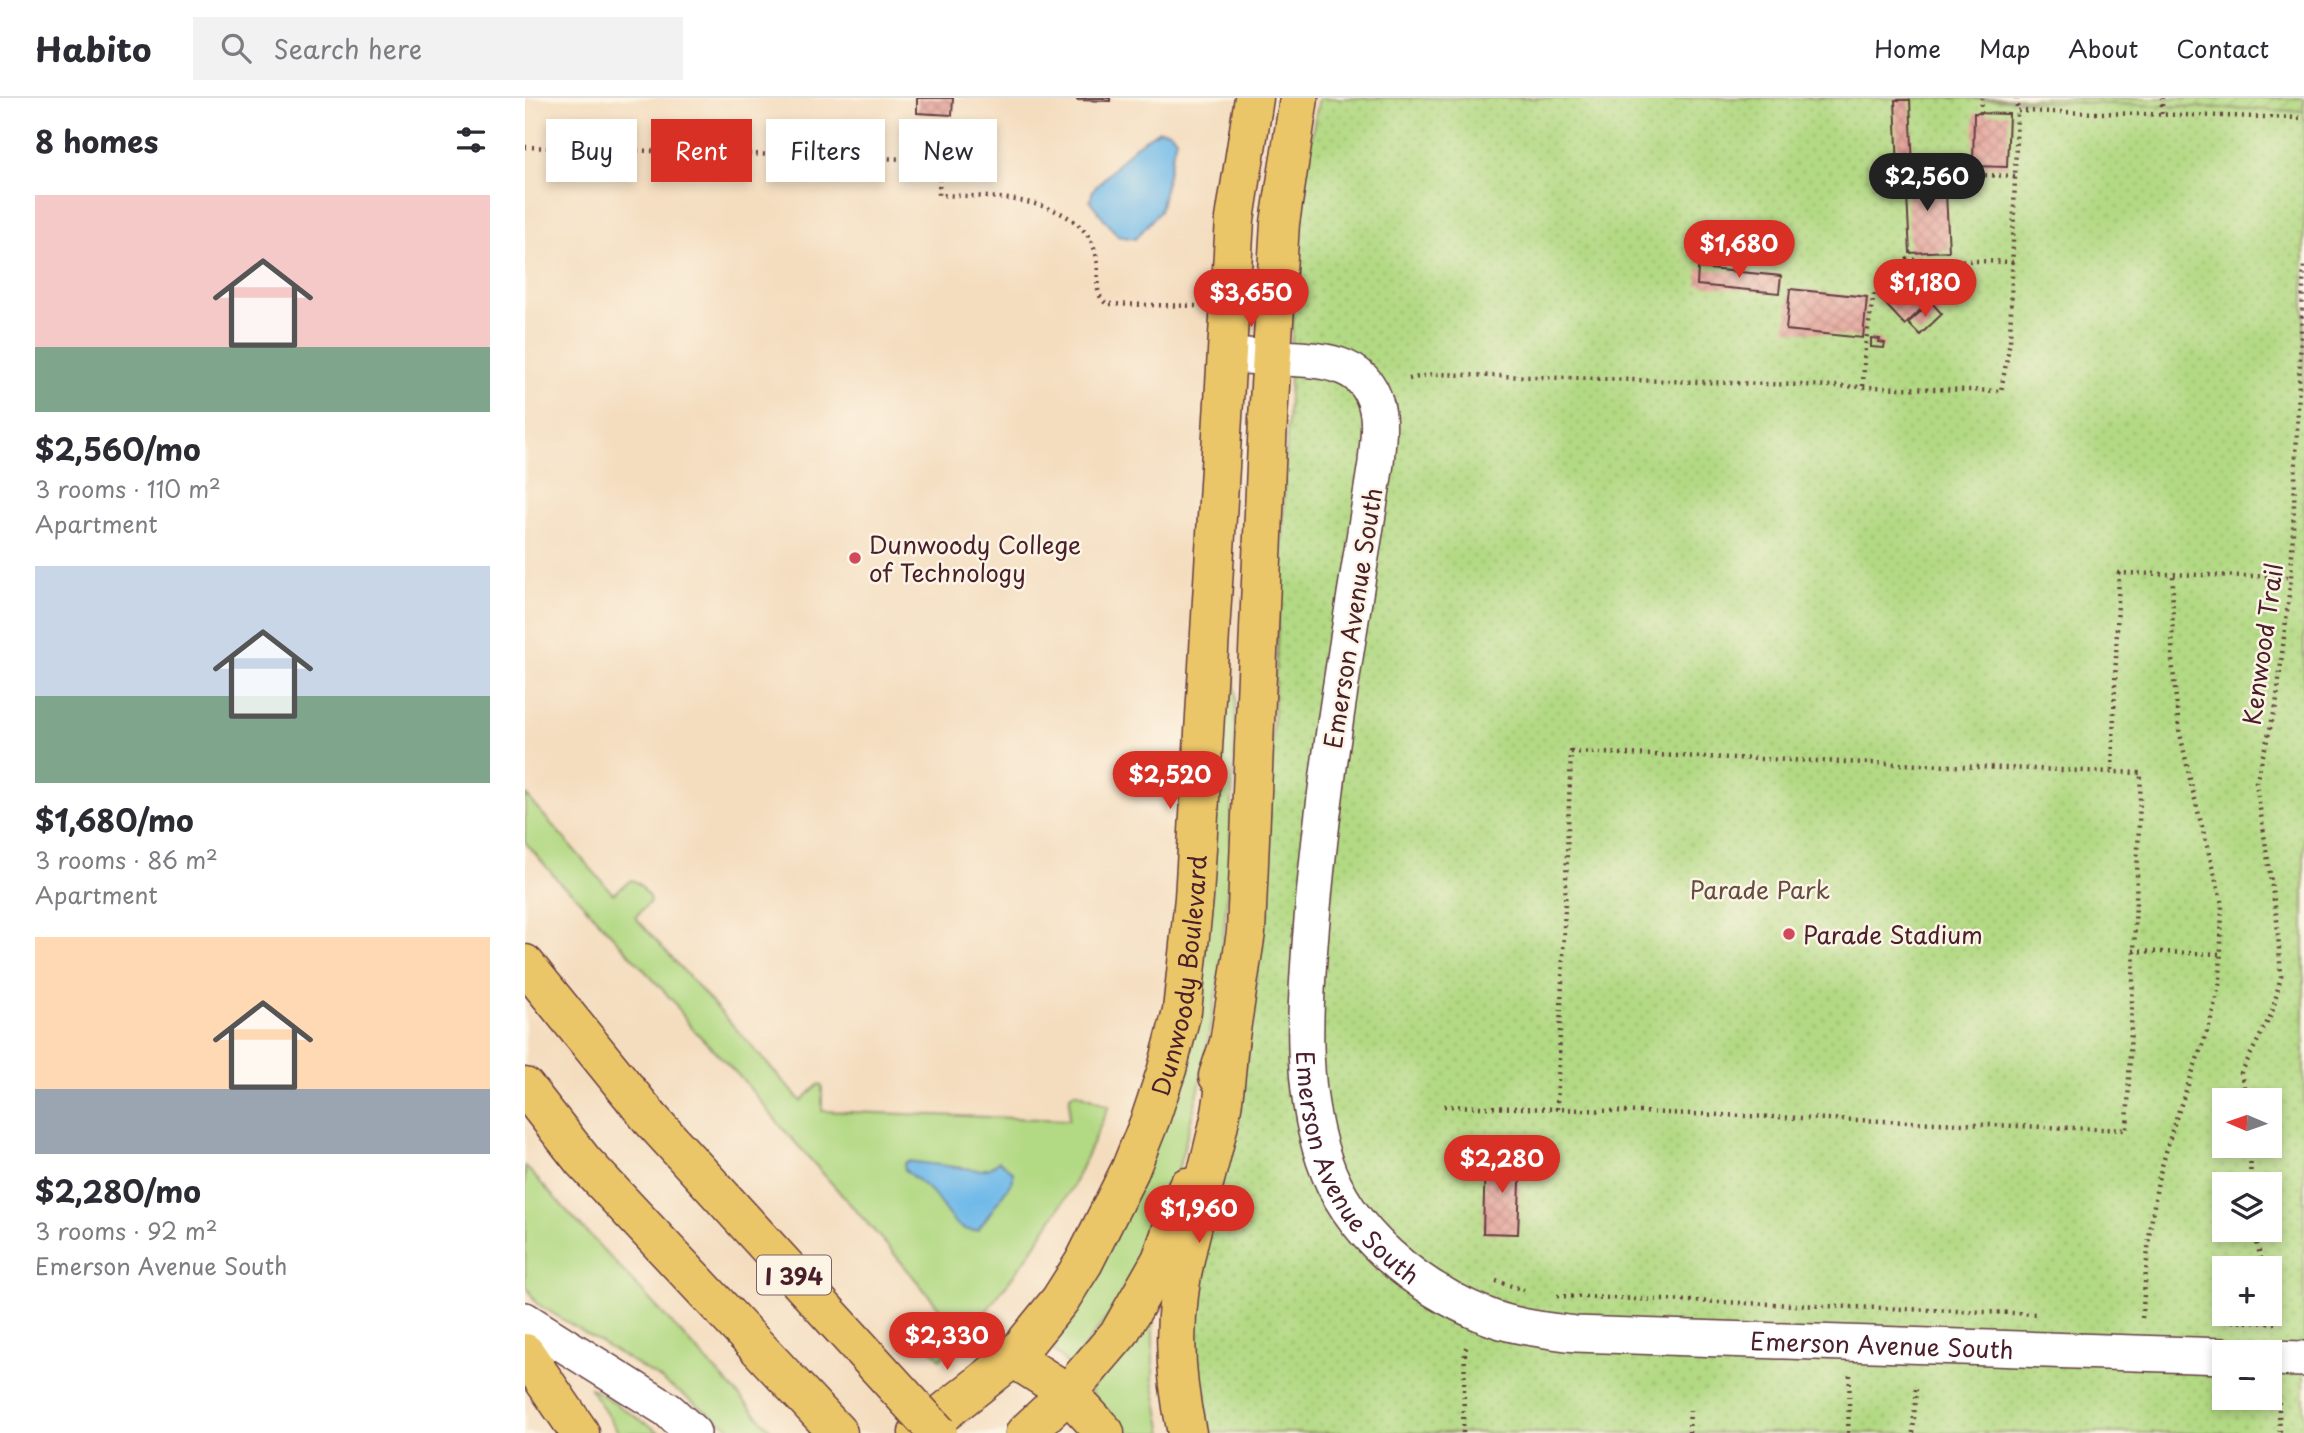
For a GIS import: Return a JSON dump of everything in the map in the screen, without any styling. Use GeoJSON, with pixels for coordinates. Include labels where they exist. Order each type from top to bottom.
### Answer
{"type":"FeatureCollection","features":[{"type":"Feature","properties":{"kind":"main road","name":"Dunwoody Boulevard"},"geometry":{"type":"LineString","coordinates":[[918,1433],[1013,1358],[1060,1300],[1084,1262],[1130,1170],[1154,1107],[1182,1011],[1194,898],[1235,219],[1254,98]]}},
{"type":"Feature","properties":{"kind":"main road","name":"Dunwoody Boulevard"},"geometry":{"type":"LineString","coordinates":[[1025,1433],[1068,1392],[1120,1332],[1161,1260],[1190,1176],[1203,1115],[1229,1044],[1246,932],[1280,223],[1299,98]]}},
{"type":"Feature","properties":{"kind":"main road"},"geometry":{"type":"LineString","coordinates":[[525,964],[649,1117]]}},
{"type":"Feature","properties":{"kind":"main road","name":"I 394"},"geometry":{"type":"LineString","coordinates":[[525,1001],[649,1117],[939,1433]]}},
{"type":"Feature","properties":{"kind":"main road"},"geometry":{"type":"LineString","coordinates":[[1187,1433],[1177,1370],[1179,1294],[1220,1120],[1229,1044]]}},
{"type":"Feature","properties":{"kind":"main road","name":"I 394"},"geometry":{"type":"LineString","coordinates":[[525,1087],[583,1161],[838,1433]]}},
{"type":"Feature","properties":{"kind":"main road"},"geometry":{"type":"LineString","coordinates":[[525,1115],[583,1161]]}},
{"type":"Feature","properties":{"kind":"main road"},"geometry":{"type":"LineString","coordinates":[[525,1353],[580,1433]]}},
{"type":"Feature","properties":{"kind":"main road"},"geometry":{"type":"LineString","coordinates":[[1013,1358],[1068,1392],[1105,1433]]}},
{"type":"Feature","properties":{"kind":"street","name":"Emerson Avenue South"},"geometry":{"type":"LineString","coordinates":[[1227,355],[1319,359],[1341,365],[1360,377],[1369,388],[1378,414],[1376,463],[1317,858],[1306,1035],[1308,1090],[1324,1161],[1344,1201],[1375,1243],[1410,1273],[1467,1307],[1507,1322],[1549,1331],[2212,1356]]}},
{"type":"Feature","properties":{"kind":"street"},"geometry":{"type":"LineString","coordinates":[[525,1320],[668,1410],[693,1433]]}},
{"type":"Feature","properties":{"kind":"street"},"geometry":{"type":"LineString","coordinates":[[2282,1358],[2304,1359]]}},
{"type":"Feature","properties":{"kind":"path"},"geometry":{"type":"LineString","coordinates":[[1982,98],[1982,113]]}},
{"type":"Feature","properties":{"kind":"path"},"geometry":{"type":"LineString","coordinates":[[1409,379],[1433,374],[2001,391],[2010,341],[2017,98]]}},
{"type":"Feature","properties":{"kind":"path"},"geometry":{"type":"LineString","coordinates":[[2162,98],[2162,113]]}},
{"type":"Feature","properties":{"kind":"path"},"geometry":{"type":"LineString","coordinates":[[2017,111],[2304,118]]}},
{"type":"Feature","properties":{"kind":"path"},"geometry":{"type":"LineString","coordinates":[[525,147],[940,160],[939,195],[1026,202],[1044,206],[1079,224],[1091,240],[1097,259],[1098,293],[1101,300],[1107,304],[1200,306]]}},
{"type":"Feature","properties":{"kind":"path"},"geometry":{"type":"LineString","coordinates":[[1981,166],[1980,175],[2016,176]]}},
{"type":"Feature","properties":{"kind":"path"},"geometry":{"type":"LineString","coordinates":[[1863,386],[1865,346],[1874,293],[1908,259],[2013,262]]}},
{"type":"Feature","properties":{"kind":"path","name":"Kenwood Trail"},"geometry":{"type":"LineString","coordinates":[[2244,1088],[2241,1073],[2272,1013],[2281,976],[2277,920],[2256,782],[2276,706],[2291,577],[2304,263]]}},
{"type":"Feature","properties":{"kind":"path"},"geometry":{"type":"LineString","coordinates":[[2112,770],[2119,573],[2291,577]]}},
{"type":"Feature","properties":{"kind":"path"},"geometry":{"type":"LineString","coordinates":[[2142,1318],[2149,1237],[2158,1180],[2173,1127],[2210,1023],[2220,981],[2222,904],[2179,729],[2172,660],[2173,574]]}},
{"type":"Feature","properties":{"kind":"path"},"geometry":{"type":"LineString","coordinates":[[1444,1106],[2127,1130],[2141,773],[1571,752],[1557,1109]]}},
{"type":"Feature","properties":{"kind":"path"},"geometry":{"type":"LineString","coordinates":[[2133,951],[2221,954]]}},
{"type":"Feature","properties":{"kind":"path"},"geometry":{"type":"LineString","coordinates":[[1847,1433],[1851,1367]]}},
{"type":"Feature","properties":{"kind":"path"},"geometry":{"type":"LineString","coordinates":[[1913,1433],[1916,1387]]}},
{"type":"Feature","properties":{"kind":"path"},"geometry":{"type":"LineString","coordinates":[[1689,1433],[1690,1408]]}},
{"type":"Feature","properties":{"kind":"green space","name":"Parade Park"},"geometry":{"type":"Polygon","coordinates":[[[1319,98],[1975,98],[2304,111],[2304,1433],[1202,1433],[1191,1378],[1195,1284],[1248,1051],[1264,908],[1297,232],[1304,176],[1319,98]]]}},
{"type":"Feature","properties":{"kind":"green space"},"geometry":{"type":"Polygon","coordinates":[[[2304,98],[2304,111],[1975,99],[2304,98]]]}},
{"type":"Feature","properties":{"kind":"green space"},"geometry":{"type":"Polygon","coordinates":[[[1227,634],[1236,695],[1229,874],[1220,972],[1199,1089],[1170,1201],[1134,1282],[1069,1367],[1050,1346],[1080,1308],[1134,1188],[1227,634]]]}},
{"type":"Feature","properties":{"kind":"green space"},"geometry":{"type":"Polygon","coordinates":[[[525,794],[613,894],[631,880],[642,887],[650,899],[635,917],[801,1101],[819,1084],[822,1086],[822,1111],[1069,1120],[1070,1096],[1075,1092],[1109,1106],[1073,1186],[1026,1259],[980,1319],[940,1359],[920,1336],[926,1325],[930,1327],[946,1316],[744,1081],[690,1026],[674,1002],[572,892],[562,885],[525,842],[525,794]]]}},
{"type":"Feature","properties":{"kind":"green space"},"geometry":{"type":"Polygon","coordinates":[[[525,1166],[774,1433],[737,1433],[659,1378],[536,1303],[525,1284],[525,1166]]]}},
{"type":"Feature","properties":{"kind":"green space"},"geometry":{"type":"Polygon","coordinates":[[[1153,1312],[1153,1380],[1163,1433],[1125,1433],[1091,1389],[1153,1312]]]}},
{"type":"Feature","properties":{"kind":"green space"},"geometry":{"type":"Polygon","coordinates":[[[589,1387],[661,1433],[619,1433],[589,1387]]]}},
{"type":"Feature","properties":{"kind":"water"},"geometry":{"type":"Polygon","coordinates":[[[1159,130],[1169,131],[1176,138],[1160,211],[1135,239],[1118,236],[1090,201],[1093,190],[1134,147],[1159,130]]]}},
{"type":"Feature","properties":{"kind":"water"},"geometry":{"type":"Polygon","coordinates":[[[907,1161],[980,1170],[990,1168],[999,1161],[1013,1172],[1013,1180],[978,1230],[970,1230],[951,1219],[932,1193],[905,1170],[907,1161]]]}},
{"type":"Feature","properties":{"kind":"building"},"geometry":{"type":"Polygon","coordinates":[[[917,98],[953,98],[952,115],[917,113],[917,98]]]}},
{"type":"Feature","properties":{"kind":"building"},"geometry":{"type":"Polygon","coordinates":[[[1110,98],[1110,101],[1077,100],[1110,98]]]}},
{"type":"Feature","properties":{"kind":"building"},"geometry":{"type":"Polygon","coordinates":[[[1895,100],[1910,100],[1913,169],[1898,169],[1895,100]]]}},
{"type":"Feature","properties":{"kind":"building"},"geometry":{"type":"Polygon","coordinates":[[[1974,113],[2009,114],[2007,167],[1973,166],[1974,113]]]}},
{"type":"Feature","properties":{"kind":"building"},"geometry":{"type":"Polygon","coordinates":[[[1945,174],[1949,251],[1910,253],[1906,176],[1945,174]]]}},
{"type":"Feature","properties":{"kind":"building"},"geometry":{"type":"Polygon","coordinates":[[[1909,267],[1936,295],[1905,325],[1878,296],[1909,267]]]}},
{"type":"Feature","properties":{"kind":"building"},"geometry":{"type":"Polygon","coordinates":[[[1698,268],[1781,276],[1779,293],[1697,285],[1698,268]]]}},
{"type":"Feature","properties":{"kind":"building"},"geometry":{"type":"Polygon","coordinates":[[[1790,289],[1867,297],[1863,338],[1786,330],[1790,289]]]}},
{"type":"Feature","properties":{"kind":"building"},"geometry":{"type":"Polygon","coordinates":[[[1931,302],[1942,314],[1920,335],[1908,323],[1931,302]]]}},
{"type":"Feature","properties":{"kind":"building"},"geometry":{"type":"Polygon","coordinates":[[[1871,338],[1880,339],[1879,342],[1885,343],[1884,348],[1871,347],[1871,338]]]}},
{"type":"Feature","properties":{"kind":"building"},"geometry":{"type":"Polygon","coordinates":[[[1485,1156],[1521,1157],[1518,1234],[1483,1233],[1485,1156]]]}},
{"type":"Feature","properties":{"kind":"place","name":"Dunwoody College of Technology"},"geometry":{"type":"Point","coordinates":[855,558]}},
{"type":"Feature","properties":{"kind":"place","name":"Parade Stadium"},"geometry":{"type":"Point","coordinates":[1789,934]}}]}
